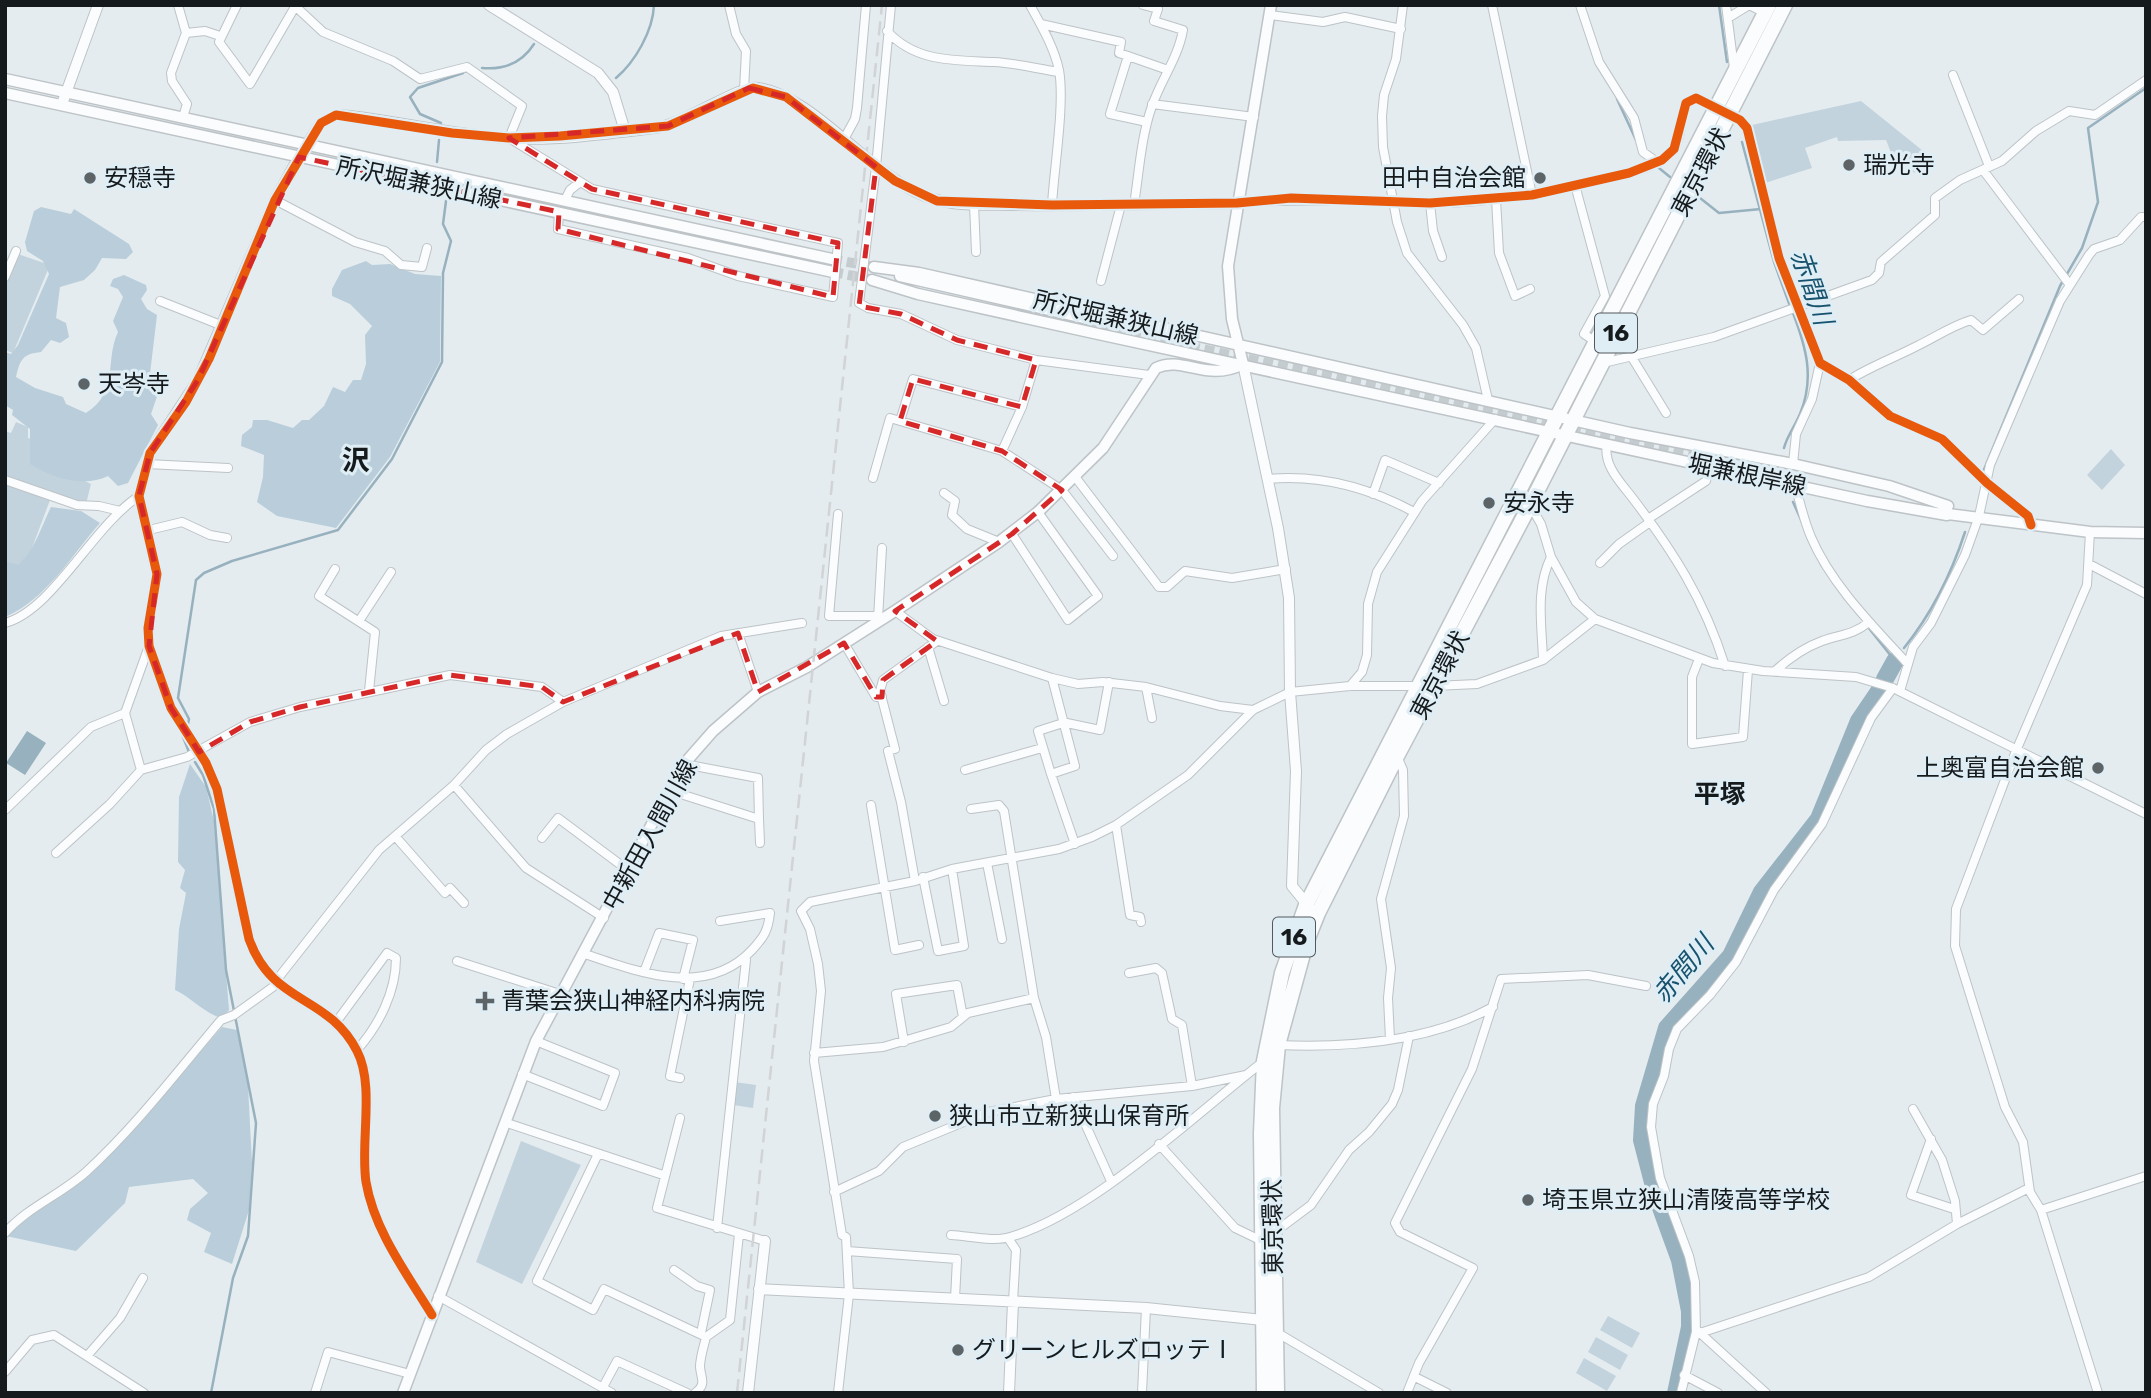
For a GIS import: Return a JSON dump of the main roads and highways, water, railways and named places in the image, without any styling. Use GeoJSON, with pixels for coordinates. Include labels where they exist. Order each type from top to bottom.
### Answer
{"type":"FeatureCollection","features":[{"type":"Feature","properties":{"kind":"highway","name":"東京環状"},"geometry":{"type":"LineString","coordinates":[[1277,1393],[1276,1331],[1267,1238],[1264,1061],[1282,973],[1427,686],[1549,432],[1596,342],[1785,5]]}},
{"type":"Feature","properties":{"kind":"highway","name":"東京環状"},"geometry":{"type":"LineString","coordinates":[[1264,1393],[1263,1320],[1272,1108],[1278,1045],[1312,909],[1397,756],[1427,686],[1530,505],[1724,112],[1735,74],[1767,9]]}},
{"type":"Feature","properties":{"kind":"main road"},"geometry":{"type":"LineString","coordinates":[[1150,374],[1167,364],[1214,373],[1229,371],[1243,364],[1232,320],[1228,266],[1271,10]]}},
{"type":"Feature","properties":{"kind":"main road","name":"所沢堀兼狭山線"},"geometry":{"type":"LineString","coordinates":[[5,79],[832,260]]}},
{"type":"Feature","properties":{"kind":"main road","name":"所沢堀兼狭山線"},"geometry":{"type":"LineString","coordinates":[[5,93],[833,272]]}},
{"type":"Feature","properties":{"kind":"main road","name":"所沢堀兼狭山線"},"geometry":{"type":"LineString","coordinates":[[1549,432],[918,294],[872,280],[1088,322],[919,282],[874,267],[919,273],[1573,419]]}},
{"type":"Feature","properties":{"kind":"main road"},"geometry":{"type":"LineString","coordinates":[[1150,345],[1155,355],[1150,374]]}},
{"type":"Feature","properties":{"kind":"main road","name":"中新田入間川線"},"geometry":{"type":"LineString","coordinates":[[403,1393],[536,1041],[585,954],[668,790],[684,764],[736,709],[758,692],[807,667],[1012,534],[1076,478],[1103,448],[1150,374]]}},
{"type":"Feature","properties":{"kind":"main road","name":"堀兼根岸線"},"geometry":{"type":"LineString","coordinates":[[1573,419],[1889,486],[1947,510]]}},
{"type":"Feature","properties":{"kind":"main road","name":"堀兼根岸線"},"geometry":{"type":"LineString","coordinates":[[1549,432],[1795,485],[2031,525],[2146,533]]}},
{"type":"Feature","properties":{"kind":"main road","name":"堀兼根岸線"},"geometry":{"type":"LineString","coordinates":[[1693,452],[1947,510]]}},
{"type":"Feature","properties":{"kind":"waterway"},"geometry":{"type":"LineString","coordinates":[[616,78],[630,64],[642,45],[654,5]]}},
{"type":"Feature","properties":{"kind":"waterway","name":"赤間川"},"geometry":{"type":"LineString","coordinates":[[1719,5],[1727,62]]}},
{"type":"Feature","properties":{"kind":"waterway"},"geometry":{"type":"LineString","coordinates":[[482,68],[498,68],[512,64],[524,56],[534,44]]}},
{"type":"Feature","properties":{"kind":"waterway"},"geometry":{"type":"LineString","coordinates":[[441,123],[420,114],[410,97],[418,88],[463,73]]}},
{"type":"Feature","properties":{"kind":"waterway"},"geometry":{"type":"LineString","coordinates":[[1983,472],[2060,286],[2082,248],[2098,202],[2088,128],[2146,88]]}},
{"type":"Feature","properties":{"kind":"waterway"},"geometry":{"type":"LineString","coordinates":[[1617,99],[1636,140]]}},
{"type":"Feature","properties":{"kind":"waterway"},"geometry":{"type":"LineString","coordinates":[[437,162],[439,140]]}},
{"type":"Feature","properties":{"kind":"waterway","name":"赤間川"},"geometry":{"type":"LineString","coordinates":[[1742,142],[1774,262],[1790,306]]}},
{"type":"Feature","properties":{"kind":"waterway"},"geometry":{"type":"LineString","coordinates":[[1659,168],[1670,177]]}},
{"type":"Feature","properties":{"kind":"waterway"},"geometry":{"type":"LineString","coordinates":[[1700,198],[1719,213],[1761,209]]}},
{"type":"Feature","properties":{"kind":"waterway"},"geometry":{"type":"LineString","coordinates":[[188,724],[189,719],[178,698],[196,580],[204,573],[232,561],[338,530],[392,459],[442,362],[443,273],[451,241],[443,224],[446,201]]}},
{"type":"Feature","properties":{"kind":"waterway","name":"赤間川"},"geometry":{"type":"LineString","coordinates":[[1784,448],[1805,401],[1808,375],[1805,350],[1793,313]]}},
{"type":"Feature","properties":{"kind":"waterway","name":"赤間川"},"geometry":{"type":"LineString","coordinates":[[1793,502],[1822,566]]}},
{"type":"Feature","properties":{"kind":"waterway"},"geometry":{"type":"LineString","coordinates":[[1904,648],[1940,593],[1965,532]]}},
{"type":"Feature","properties":{"kind":"waterway","name":"赤間川"},"geometry":{"type":"LineString","coordinates":[[1868,627],[1895,661]]}},
{"type":"Feature","properties":{"kind":"waterway","name":"赤間川"},"geometry":{"type":"LineString","coordinates":[[1885,679],[1895,661]]}},
{"type":"Feature","properties":{"kind":"waterway","name":"赤間川"},"geometry":{"type":"LineString","coordinates":[[1676,1393],[1690,1327],[1690,1311],[1680,1260],[1656,1194],[1642,1140],[1644,1106],[1667,1028],[1731,956],[1762,892],[1819,819],[1859,721],[1880,690]]}},
{"type":"Feature","properties":{"kind":"waterway"},"geometry":{"type":"LineString","coordinates":[[183,737],[189,752]]}},
{"type":"Feature","properties":{"kind":"waterway"},"geometry":{"type":"LineString","coordinates":[[195,762],[203,775],[214,809],[226,970],[256,1123],[248,1236],[233,1278],[211,1393]]}},
{"type":"Feature","properties":{"kind":"tunnel"},"geometry":{"type":"LineString","coordinates":[[832,259],[874,267]]}},
{"type":"Feature","properties":{"kind":"tunnel"},"geometry":{"type":"LineString","coordinates":[[833,272],[869,279]]}},
{"type":"Feature","properties":{"kind":"tunnel"},"geometry":{"type":"LineString","coordinates":[[1087,324],[1692,455]]}},
{"type":"Feature","properties":{"kind":"railway"},"geometry":{"type":"LineString","coordinates":[[737,1393],[882,5]]}},
{"type":"Feature","properties":{"kind":"place","name":"瑞光寺"},"geometry":{"type":"Point","coordinates":[1849,165]}},
{"type":"Feature","properties":{"kind":"place","name":"安穏寺"},"geometry":{"type":"Point","coordinates":[90,178]}},
{"type":"Feature","properties":{"kind":"place","name":"田中自治会館"},"geometry":{"type":"Point","coordinates":[1540,178]}},
{"type":"Feature","properties":{"kind":"place","name":"天岑寺"},"geometry":{"type":"Point","coordinates":[84,384]}},
{"type":"Feature","properties":{"kind":"place","name":"安永寺"},"geometry":{"type":"Point","coordinates":[1489,503]}},
{"type":"Feature","properties":{"kind":"place","name":"上奥富自治会館"},"geometry":{"type":"Point","coordinates":[2098,768]}},
{"type":"Feature","properties":{"kind":"place","name":"青葉会狭山神経内科病院"},"geometry":{"type":"Point","coordinates":[485,1001]}},
{"type":"Feature","properties":{"kind":"place","name":"狭山市立新狭山保育所"},"geometry":{"type":"Point","coordinates":[935,1116]}},
{"type":"Feature","properties":{"kind":"place","name":"埼玉県立狭山清陵高等学校"},"geometry":{"type":"Point","coordinates":[1528,1200]}},
{"type":"Feature","properties":{"kind":"place","name":"グリーンヒルズロッテⅠ"},"geometry":{"type":"Point","coordinates":[958,1350]}},
{"type":"Feature","properties":{"kind":"district","name":"沢"},"geometry":{"type":"Point","coordinates":[356,460]}},
{"type":"Feature","properties":{"kind":"district","name":"平塚"},"geometry":{"type":"Point","coordinates":[1720,794]}}]}
